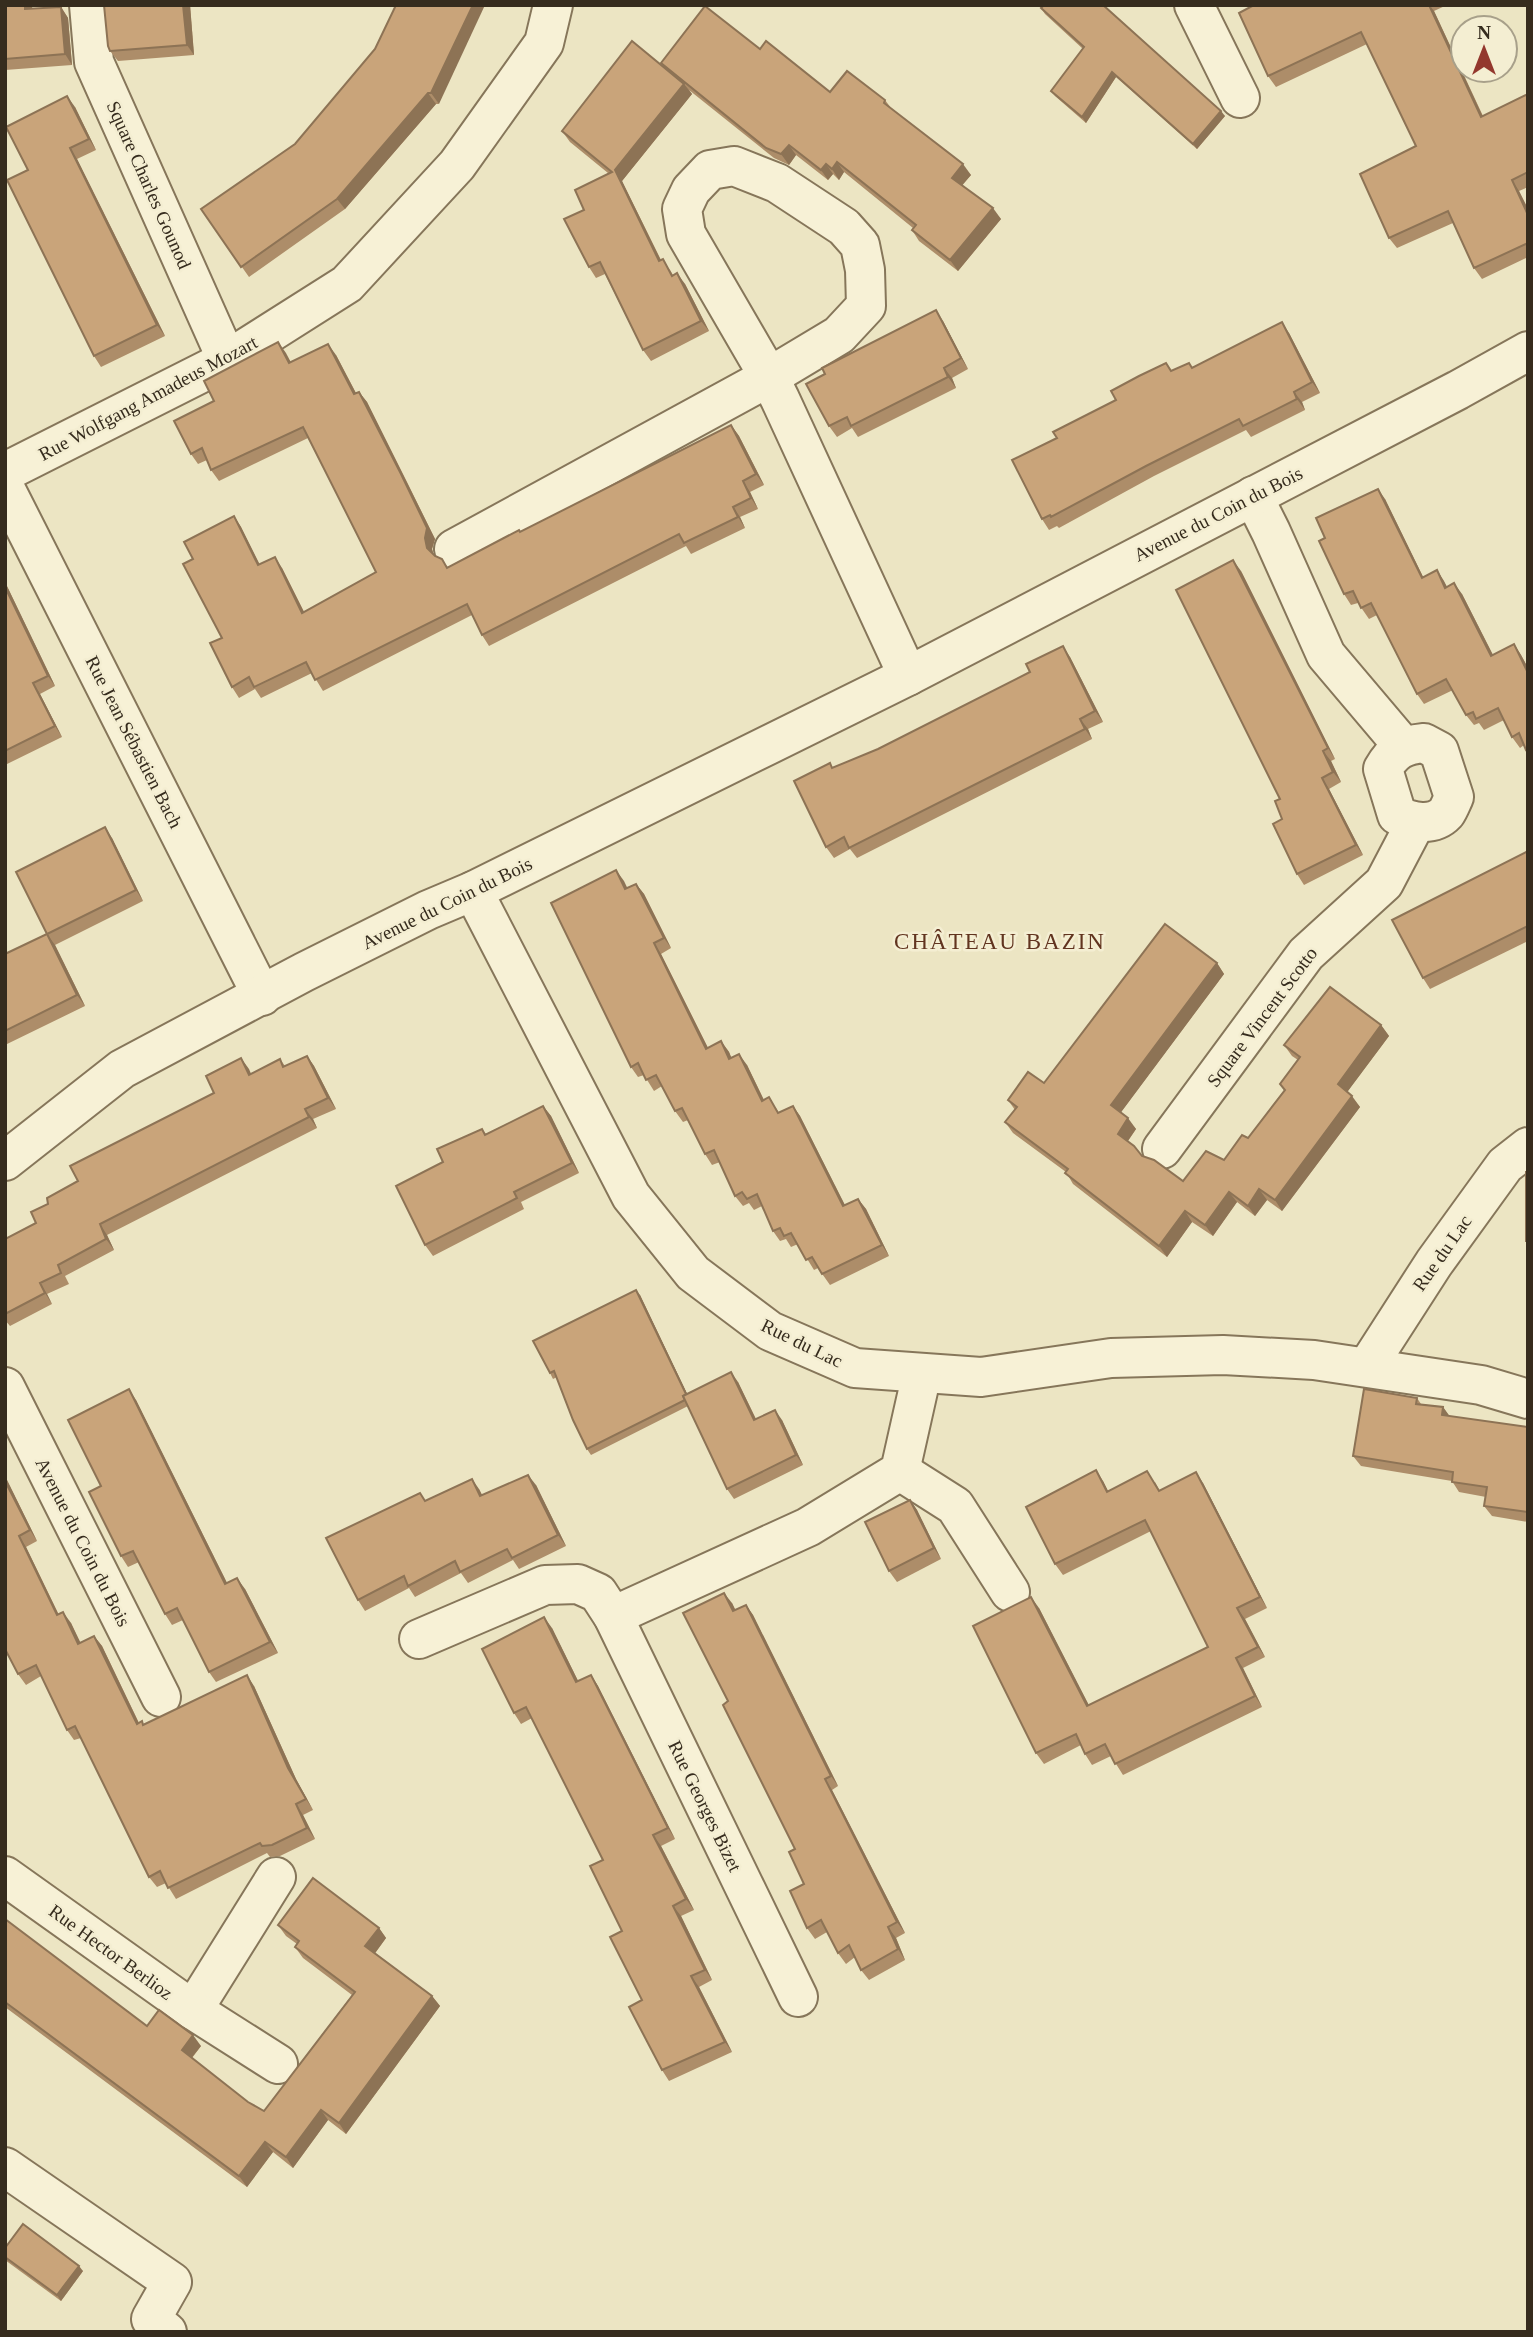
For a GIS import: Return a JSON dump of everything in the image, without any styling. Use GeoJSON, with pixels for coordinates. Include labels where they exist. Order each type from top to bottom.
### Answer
{"type":"FeatureCollection","features":[{"type":"Feature","properties":{"kind":"street","name":"Square Charles Gounod"},"geometry":{"type":"LineString","coordinates":[[89,5],[94,62],[227,360]]}},
{"type":"Feature","properties":{"kind":"street","name":"Rue Wolfgang Amadeus Mozart"},"geometry":{"type":"LineString","coordinates":[[5,472],[227,360],[347,284],[457,165],[544,43],[553,5]]}},
{"type":"Feature","properties":{"kind":"street"},"geometry":{"type":"LineString","coordinates":[[1194,5],[1240,98]]}},
{"type":"Feature","properties":{"kind":"street"},"geometry":{"type":"LineString","coordinates":[[454,549],[769,377],[839,335],[866,306],[865,270],[860,245],[844,227],[778,183],[734,166],[710,170],[691,190],[682,209],[686,234],[769,377],[908,676]]}},
{"type":"Feature","properties":{"kind":"street","name":"Avenue du Coin du Bois"},"geometry":{"type":"LineString","coordinates":[[5,1161],[122,1069],[304,972],[908,676],[1528,351]]}},
{"type":"Feature","properties":{"kind":"street","name":"Rue Jean Sébastien Bach"},"geometry":{"type":"LineString","coordinates":[[5,488],[262,996]]}},
{"type":"Feature","properties":{"kind":"street"},"geometry":{"type":"LineString","coordinates":[[1253,496],[1326,655],[1403,746]]}},
{"type":"Feature","properties":{"kind":"street"},"geometry":{"type":"LineString","coordinates":[[1424,743],[1438,751],[1454,797],[1446,813],[1434,820],[1416,822],[1397,815],[1383,769],[1389,757],[1403,746],[1424,743]]}},
{"type":"Feature","properties":{"kind":"street","name":"Square Vincent Scotto"},"geometry":{"type":"LineString","coordinates":[[1162,1149],[1307,954],[1384,883],[1416,822]]}},
{"type":"Feature","properties":{"kind":"street","name":"Rue du Lac"},"geometry":{"type":"LineString","coordinates":[[473,891],[631,1196],[692,1273],[770,1331],[855,1368],[981,1377],[1111,1358],[1223,1355],[1314,1360],[1367,1367],[1480,1385],[1528,1399]]}},
{"type":"Feature","properties":{"kind":"street","name":"Rue du Lac"},"geometry":{"type":"LineString","coordinates":[[1367,1367],[1434,1263],[1505,1165],[1528,1147]]}},
{"type":"Feature","properties":{"kind":"street"},"geometry":{"type":"LineString","coordinates":[[613,1616],[808,1527],[900,1471],[922,1373]]}},
{"type":"Feature","properties":{"kind":"street","name":"Avenue du Coin du Bois"},"geometry":{"type":"LineString","coordinates":[[5,1387],[162,1696]]}},
{"type":"Feature","properties":{"kind":"street"},"geometry":{"type":"LineString","coordinates":[[900,1471],[955,1506],[1010,1592]]}},
{"type":"Feature","properties":{"kind":"street","name":"Rue Georges Bizet"},"geometry":{"type":"LineString","coordinates":[[419,1639],[545,1585],[578,1584],[598,1593],[613,1616],[798,1997]]}},
{"type":"Feature","properties":{"kind":"street","name":"Rue Hector Berlioz"},"geometry":{"type":"LineString","coordinates":[[5,1876],[192,2010],[276,1877]]}},
{"type":"Feature","properties":{"kind":"street"},"geometry":{"type":"LineString","coordinates":[[192,2010],[278,2064]]}},
{"type":"Feature","properties":{"kind":"street"},"geometry":{"type":"LineString","coordinates":[[5,2167],[172,2282],[151,2319],[167,2332]]}},
{"type":"Feature","properties":{"kind":"building"},"geometry":{"type":"Polygon","coordinates":[[[5,5],[25,5],[25,9],[61,7],[65,54],[5,59],[5,5]]]}},
{"type":"Feature","properties":{"kind":"building"},"geometry":{"type":"Polygon","coordinates":[[[104,5],[183,5],[187,45],[110,51],[104,5]]]}},
{"type":"Feature","properties":{"kind":"building"},"geometry":{"type":"Polygon","coordinates":[[[396,5],[473,5],[431,93],[428,93],[337,199],[241,267],[201,209],[295,144],[375,49],[396,5]]]}},
{"type":"Feature","properties":{"kind":"building"},"geometry":{"type":"Polygon","coordinates":[[[1044,5],[1103,5],[1221,111],[1193,144],[1112,72],[1082,117],[1051,91],[1084,47],[1041,8],[1044,5]]]}},
{"type":"Feature","properties":{"kind":"building"},"geometry":{"type":"Polygon","coordinates":[[[1254,5],[1429,5],[1449,48],[1449,84],[1466,84],[1481,117],[1528,94],[1528,172],[1512,180],[1528,215],[1528,243],[1474,268],[1448,211],[1389,238],[1360,174],[1416,146],[1361,32],[1268,76],[1239,13],[1254,5]]]}},
{"type":"Feature","properties":{"kind":"building"},"geometry":{"type":"Polygon","coordinates":[[[705,6],[760,49],[766,41],[830,92],[847,71],[963,164],[952,178],[993,208],[950,260],[912,230],[916,225],[837,162],[832,169],[826,164],[821,170],[789,145],[781,154],[766,148],[661,63],[705,6]]]}},
{"type":"Feature","properties":{"kind":"building"},"geometry":{"type":"Polygon","coordinates":[[[632,41],[684,84],[615,170],[659,261],[663,259],[672,276],[677,273],[701,321],[643,350],[600,262],[589,267],[564,219],[584,210],[575,190],[612,172],[562,131],[632,41]]]}},
{"type":"Feature","properties":{"kind":"building"},"geometry":{"type":"Polygon","coordinates":[[[67,96],[89,139],[70,148],[157,325],[94,356],[7,180],[28,170],[6,127],[67,96]]]}},
{"type":"Feature","properties":{"kind":"building"},"geometry":{"type":"Polygon","coordinates":[[[936,310],[961,358],[944,368],[948,377],[851,426],[847,417],[829,426],[806,384],[825,374],[822,368],[936,310]]]}},
{"type":"Feature","properties":{"kind":"building"},"geometry":{"type":"Polygon","coordinates":[[[1282,322],[1312,382],[1294,392],[1297,399],[1243,426],[1239,419],[1051,517],[1050,515],[1042,519],[1012,460],[1057,438],[1053,432],[1116,400],[1111,391],[1139,376],[1166,363],[1171,371],[1189,363],[1192,368],[1282,322]]]}},
{"type":"Feature","properties":{"kind":"building"},"geometry":{"type":"Polygon","coordinates":[[[278,342],[289,363],[328,344],[354,394],[359,392],[401,474],[427,528],[427,548],[442,559],[447,568],[731,425],[756,474],[743,481],[751,498],[733,507],[738,517],[684,543],[679,534],[482,635],[467,604],[315,680],[306,662],[254,687],[249,677],[232,687],[210,643],[222,638],[183,564],[193,559],[184,542],[234,516],[258,565],[275,557],[302,613],[376,572],[303,427],[211,470],[202,448],[191,454],[174,421],[214,401],[204,381],[278,342]]]}},
{"type":"Feature","properties":{"kind":"building"},"geometry":{"type":"Polygon","coordinates":[[[1378,489],[1422,578],[1437,570],[1445,588],[1454,583],[1491,656],[1514,644],[1528,673],[1528,749],[1526,750],[1519,733],[1512,737],[1498,708],[1476,719],[1473,712],[1466,715],[1446,679],[1417,694],[1371,603],[1361,608],[1353,591],[1344,594],[1319,541],[1325,538],[1316,518],[1378,489]]]}},
{"type":"Feature","properties":{"kind":"building"},"geometry":{"type":"Polygon","coordinates":[[[1233,560],[1328,748],[1323,751],[1333,772],[1322,778],[1356,845],[1297,874],[1273,824],[1282,819],[1275,801],[1280,799],[1176,590],[1233,560]]]}},
{"type":"Feature","properties":{"kind":"building"},"geometry":{"type":"Polygon","coordinates":[[[5,587],[48,676],[33,683],[55,726],[5,751],[5,587]]]}},
{"type":"Feature","properties":{"kind":"building"},"geometry":{"type":"Polygon","coordinates":[[[1063,646],[1095,711],[1080,719],[1085,729],[849,848],[844,837],[826,847],[794,781],[830,763],[832,768],[878,749],[1030,672],[1026,664],[1063,646]]]}},
{"type":"Feature","properties":{"kind":"building"},"geometry":{"type":"Polygon","coordinates":[[[105,827],[136,890],[47,934],[16,872],[105,827]]]}},
{"type":"Feature","properties":{"kind":"building"},"geometry":{"type":"Polygon","coordinates":[[[1528,851],[1528,926],[1423,978],[1392,920],[1528,851]]]}},
{"type":"Feature","properties":{"kind":"building"},"geometry":{"type":"Polygon","coordinates":[[[616,870],[625,889],[636,884],[664,938],[654,943],[706,1049],[721,1041],[729,1059],[739,1054],[762,1101],[769,1097],[778,1113],[793,1106],[843,1206],[858,1199],[882,1245],[822,1274],[812,1257],[806,1260],[791,1233],[784,1236],[780,1228],[773,1231],[757,1194],[747,1199],[742,1192],[735,1196],[714,1150],[705,1154],[682,1108],[675,1111],[656,1075],[646,1080],[638,1063],[631,1067],[551,903],[616,870]]]}},
{"type":"Feature","properties":{"kind":"building"},"geometry":{"type":"Polygon","coordinates":[[[1165,924],[1217,963],[1111,1105],[1128,1118],[1118,1134],[1142,1156],[1154,1160],[1183,1181],[1206,1151],[1224,1160],[1242,1135],[1248,1138],[1285,1090],[1280,1084],[1300,1057],[1284,1045],[1330,987],[1381,1025],[1338,1084],[1352,1096],[1275,1200],[1259,1189],[1248,1206],[1229,1192],[1205,1225],[1185,1211],[1159,1246],[1065,1173],[1068,1169],[1005,1122],[1017,1107],[1008,1100],[1028,1072],[1044,1083],[1165,924]]]}},
{"type":"Feature","properties":{"kind":"building"},"geometry":{"type":"Polygon","coordinates":[[[47,934],[77,995],[5,1031],[5,954],[47,934]]]}},
{"type":"Feature","properties":{"kind":"building"},"geometry":{"type":"Polygon","coordinates":[[[307,1056],[328,1098],[305,1109],[309,1117],[100,1224],[106,1239],[58,1265],[61,1273],[40,1283],[45,1293],[5,1314],[5,1239],[36,1223],[31,1212],[48,1204],[47,1198],[78,1181],[70,1166],[214,1093],[206,1076],[241,1058],[249,1075],[280,1059],[283,1067],[307,1056]]]}},
{"type":"Feature","properties":{"kind":"building"},"geometry":{"type":"Polygon","coordinates":[[[543,1106],[572,1163],[514,1192],[517,1198],[425,1245],[396,1186],[443,1162],[437,1149],[482,1129],[485,1135],[543,1106]]]}},
{"type":"Feature","properties":{"kind":"building"},"geometry":{"type":"Polygon","coordinates":[[[1528,1172],[1528,1241],[1526,1241],[1528,1172]]]}},
{"type":"Feature","properties":{"kind":"building"},"geometry":{"type":"Polygon","coordinates":[[[636,1290],[686,1394],[683,1396],[685,1400],[587,1449],[554,1371],[550,1373],[533,1341],[636,1290]]]}},
{"type":"Feature","properties":{"kind":"building"},"geometry":{"type":"Polygon","coordinates":[[[731,1372],[754,1420],[775,1410],[796,1455],[727,1489],[683,1396],[731,1372]]]}},
{"type":"Feature","properties":{"kind":"building"},"geometry":{"type":"Polygon","coordinates":[[[129,1389],[225,1584],[237,1578],[270,1642],[209,1672],[177,1608],[165,1614],[133,1551],[121,1556],[89,1492],[101,1486],[68,1420],[129,1389]]]}},
{"type":"Feature","properties":{"kind":"building"},"geometry":{"type":"Polygon","coordinates":[[[1364,1389],[1417,1398],[1416,1404],[1443,1407],[1442,1415],[1528,1427],[1528,1512],[1484,1506],[1487,1487],[1452,1482],[1453,1472],[1353,1456],[1364,1389]]]}},
{"type":"Feature","properties":{"kind":"building"},"geometry":{"type":"Polygon","coordinates":[[[1096,1470],[1107,1492],[1147,1471],[1159,1491],[1196,1472],[1260,1597],[1237,1608],[1258,1647],[1236,1658],[1255,1696],[1115,1764],[1105,1744],[1085,1754],[1076,1734],[1036,1753],[973,1626],[1031,1597],[1087,1706],[1208,1647],[1145,1520],[1055,1564],[1026,1507],[1096,1470]]]}},
{"type":"Feature","properties":{"kind":"building"},"geometry":{"type":"Polygon","coordinates":[[[528,1475],[558,1535],[512,1558],[507,1549],[460,1572],[455,1561],[408,1586],[404,1576],[358,1600],[326,1538],[420,1493],[425,1501],[472,1479],[480,1496],[528,1475]]]}},
{"type":"Feature","properties":{"kind":"building"},"geometry":{"type":"Polygon","coordinates":[[[5,1481],[30,1530],[19,1536],[57,1615],[63,1612],[78,1644],[94,1636],[137,1724],[142,1721],[143,1725],[247,1675],[288,1768],[306,1799],[296,1804],[307,1828],[272,1845],[262,1846],[260,1843],[168,1888],[160,1871],[149,1877],[75,1726],[67,1730],[36,1665],[18,1674],[5,1649],[5,1481]]]}},
{"type":"Feature","properties":{"kind":"building"},"geometry":{"type":"Polygon","coordinates":[[[910,1500],[934,1548],[889,1571],[865,1522],[910,1500]]]}},
{"type":"Feature","properties":{"kind":"building"},"geometry":{"type":"Polygon","coordinates":[[[724,1593],[733,1611],[746,1605],[831,1776],[825,1779],[897,1922],[888,1927],[898,1949],[861,1970],[849,1945],[838,1953],[821,1920],[807,1928],[790,1891],[804,1884],[789,1852],[795,1849],[723,1705],[728,1701],[683,1613],[724,1593]]]}},
{"type":"Feature","properties":{"kind":"building"},"geometry":{"type":"Polygon","coordinates":[[[544,1617],[576,1682],[591,1675],[668,1828],[653,1835],[686,1899],[673,1906],[705,1970],[691,1976],[725,2042],[662,2070],[629,2007],[642,2000],[610,1937],[622,1931],[590,1866],[603,1860],[526,1707],[514,1713],[482,1649],[544,1617]]]}},
{"type":"Feature","properties":{"kind":"building"},"geometry":{"type":"Polygon","coordinates":[[[313,1878],[379,1928],[365,1946],[432,1996],[339,2123],[321,2110],[286,2157],[265,2142],[239,2176],[5,2002],[5,1919],[147,2026],[159,2010],[193,2035],[182,2050],[248,2102],[264,2111],[355,1992],[295,1947],[299,1941],[278,1925],[313,1878]]]}},
{"type":"Feature","properties":{"kind":"building"},"geometry":{"type":"Polygon","coordinates":[[[23,2224],[79,2266],[57,2295],[5,2257],[5,2248],[23,2224]]]}},
{"type":"Feature","properties":{"kind":"district","name":"CHÂTEAU BAZIN"},"geometry":{"type":"Point","coordinates":[1000,941]}}]}
